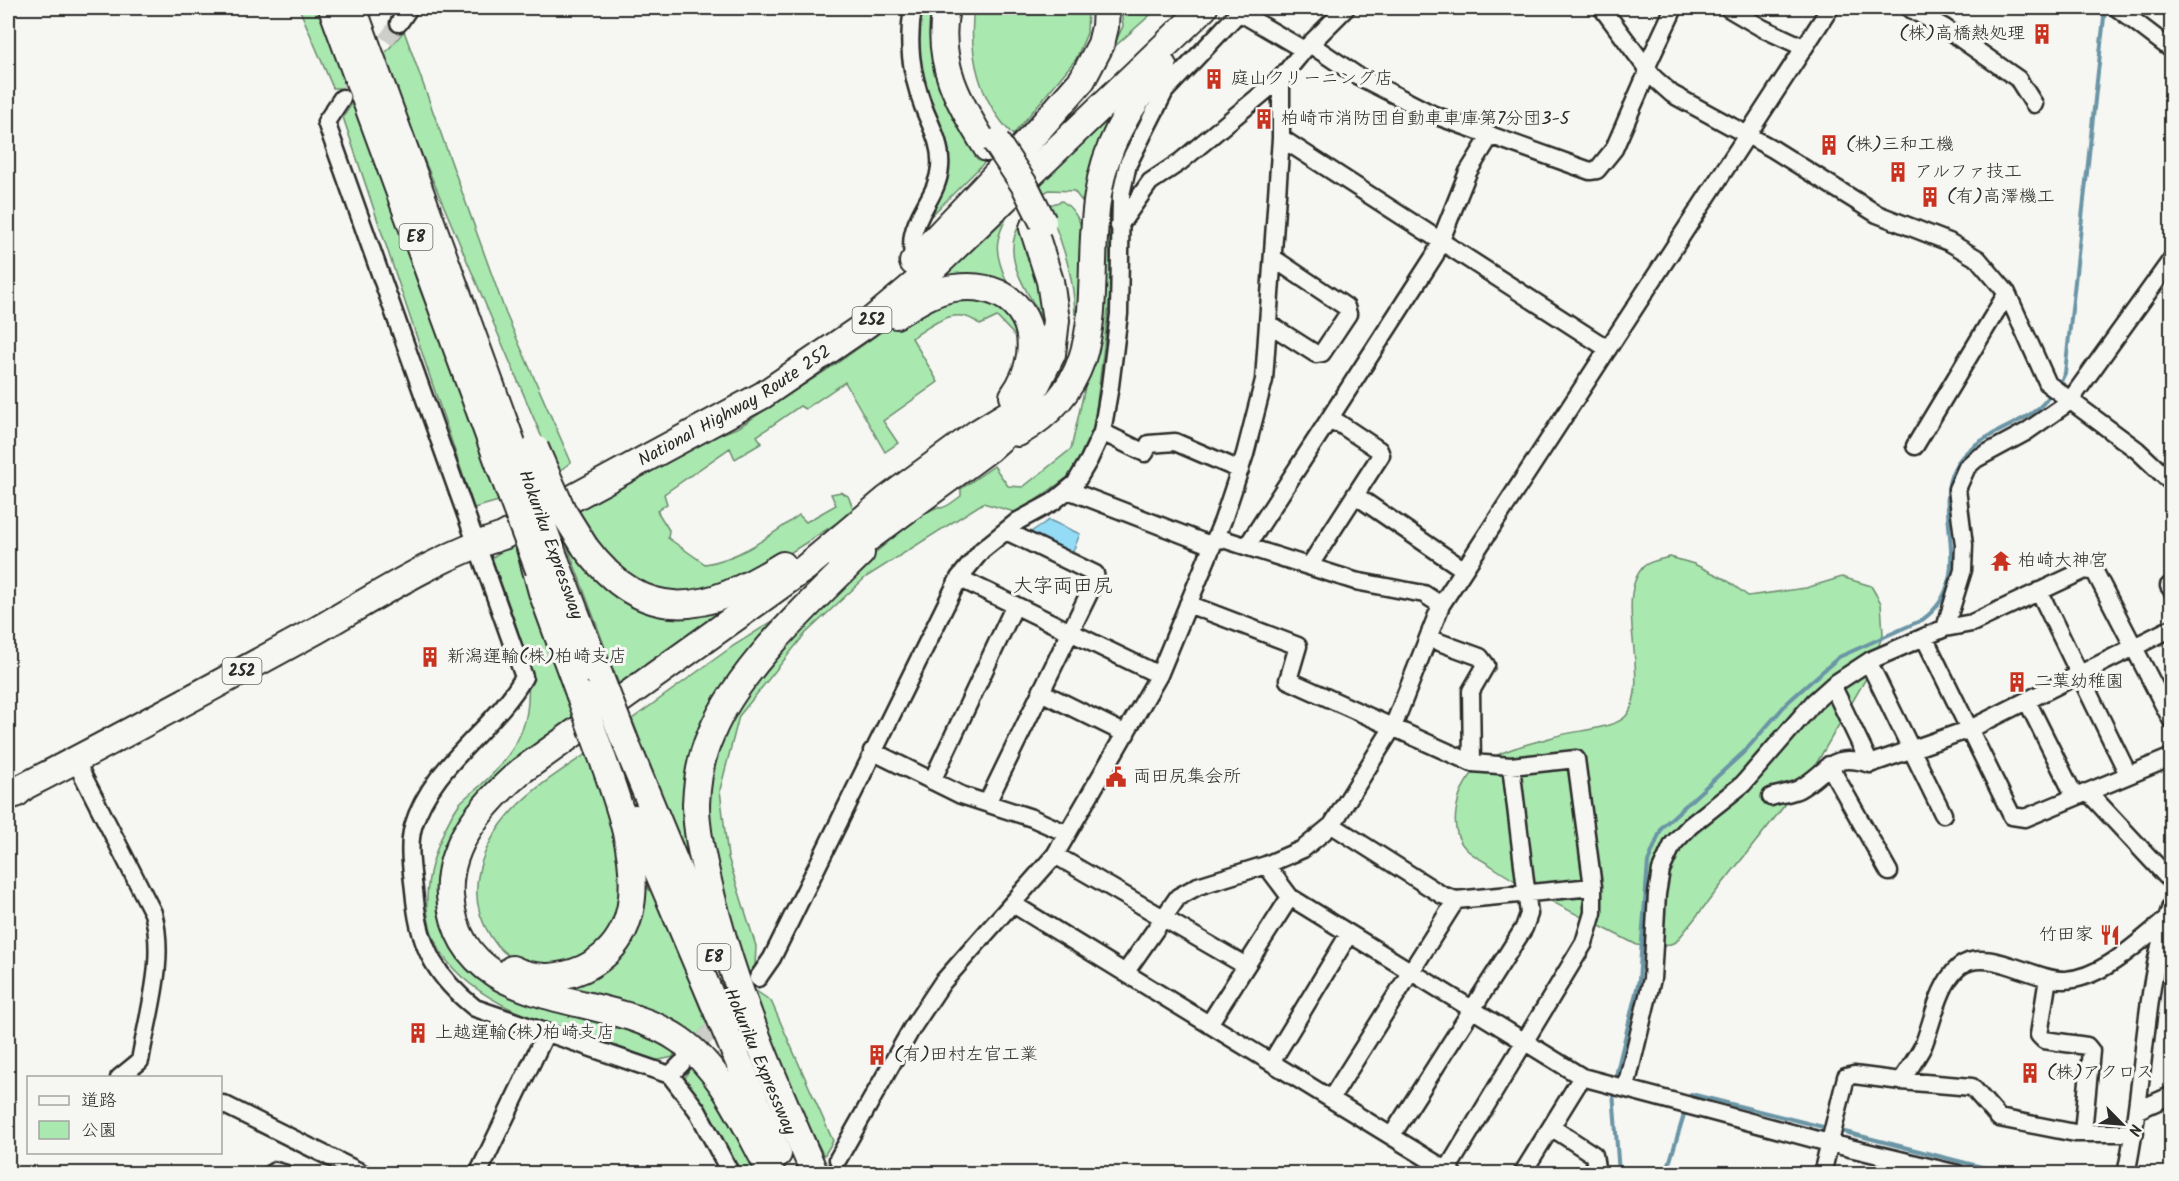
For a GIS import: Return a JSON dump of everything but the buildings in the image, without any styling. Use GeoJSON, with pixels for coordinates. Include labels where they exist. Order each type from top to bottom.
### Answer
{"type":"FeatureCollection","features":[{"type":"Feature","properties":{"kind":"highway","name":"Hokuriku Expressway"},"geometry":{"type":"LineString","coordinates":[[332,8],[517,457],[527,537],[544,568]]}},
{"type":"Feature","properties":{"kind":"highway","name":"Hokuriku Expressway"},"geometry":{"type":"LineString","coordinates":[[353,8],[517,457],[544,568],[610,748],[739,1066],[786,1173]]}},
{"type":"Feature","properties":{"kind":"highway"},"geometry":{"type":"LineString","coordinates":[[610,748],[631,850],[633,894],[624,924],[607,951],[596,961],[572,974],[543,977],[516,971],[502,964],[480,942],[467,916],[464,901],[465,884],[472,855],[499,812],[551,765],[893,507],[1038,404],[1053,380],[1063,351],[1066,316],[1056,256],[1038,225],[1025,186],[991,145],[951,84],[942,36],[946,8]]}},
{"type":"Feature","properties":{"kind":"highway"},"geometry":{"type":"LineString","coordinates":[[959,8],[954,36],[958,68],[991,145]]}},
{"type":"Feature","properties":{"kind":"highway"},"geometry":{"type":"LineString","coordinates":[[913,262],[1032,137],[1082,80],[1101,45],[1106,8]]}},
{"type":"Feature","properties":{"kind":"highway","name":"National Highway Route 252"},"geometry":{"type":"LineString","coordinates":[[476,544],[498,525],[566,483],[723,398],[797,353],[868,301],[913,262],[1178,8]]}},
{"type":"Feature","properties":{"kind":"highway","name":"National Highway Route 252"},"geometry":{"type":"LineString","coordinates":[[10,800],[25,786],[220,683],[402,581],[476,544],[503,537],[695,433],[800,372],[896,300],[962,240],[1204,8]]}},
{"type":"Feature","properties":{"kind":"highway"},"geometry":{"type":"LineString","coordinates":[[983,441],[1042,418],[1071,384],[1083,359],[1091,327],[1096,213],[1101,177],[1112,144],[1128,112],[1150,80],[1232,9]]}},
{"type":"Feature","properties":{"kind":"highway"},"geometry":{"type":"LineString","coordinates":[[695,433],[801,379],[936,292],[967,287],[994,292],[1006,298],[1024,317],[1032,339],[1028,366],[1015,394],[983,441]]}},
{"type":"Feature","properties":{"kind":"highway"},"geometry":{"type":"LineString","coordinates":[[517,457],[562,510],[585,547],[608,574],[632,591],[675,605],[706,603],[738,591],[893,507]]}},
{"type":"Feature","properties":{"kind":"highway"},"geometry":{"type":"LineString","coordinates":[[772,1173],[724,1089],[695,1053],[681,1040],[628,1015],[523,989],[505,981],[479,962],[468,949],[453,920],[449,889],[451,874],[471,826],[493,797],[514,777],[893,507]]}},
{"type":"Feature","properties":{"kind":"highway"},"geometry":{"type":"LineString","coordinates":[[815,1173],[761,1051],[722,936],[700,839],[696,807],[697,786],[700,766],[711,732],[740,685],[893,507]]}},
{"type":"Feature","properties":{"kind":"highway","name":"Hokuriku Expressway"},"geometry":{"type":"LineString","coordinates":[[610,748],[809,1173]]}},
{"type":"Feature","properties":{"kind":"street"},"geometry":{"type":"LineString","coordinates":[[399,23],[409,8]]}},
{"type":"Feature","properties":{"kind":"street"},"geometry":{"type":"LineString","coordinates":[[913,8],[909,33],[909,60],[936,136],[940,167],[932,196],[914,228],[913,262]]}},
{"type":"Feature","properties":{"kind":"street"},"geometry":{"type":"LineString","coordinates":[[1119,227],[1150,182],[1180,162],[1281,78],[1307,47],[1346,8]]}},
{"type":"Feature","properties":{"kind":"street"},"geometry":{"type":"LineString","coordinates":[[1602,8],[1647,69],[1672,94],[1773,149],[1877,214],[1949,242],[1978,258],[2007,293],[2048,384],[2069,402],[2137,450],[2172,483]]}},
{"type":"Feature","properties":{"kind":"street"},"geometry":{"type":"LineString","coordinates":[[758,978],[772,958],[959,578],[982,550],[1075,484],[1102,432],[1119,314],[1119,227],[1121,195],[1128,164],[1165,92],[1232,9],[1434,115],[1590,171],[1597,170],[1614,149],[1674,8]]}},
{"type":"Feature","properties":{"kind":"street"},"geometry":{"type":"LineString","coordinates":[[1728,8],[1803,48]]}},
{"type":"Feature","properties":{"kind":"street"},"geometry":{"type":"LineString","coordinates":[[1125,973],[1163,915],[1178,897],[1198,886],[1266,865],[1303,849],[1332,825],[1393,727],[1441,605],[1830,8]]}},
{"type":"Feature","properties":{"kind":"street"},"geometry":{"type":"LineString","coordinates":[[1909,8],[1945,28],[2018,79],[2034,105]]}},
{"type":"Feature","properties":{"kind":"street"},"geometry":{"type":"LineString","coordinates":[[2117,8],[2172,50]]}},
{"type":"Feature","properties":{"kind":"street"},"geometry":{"type":"LineString","coordinates":[[838,1159],[912,1028],[942,983],[1055,855],[1159,675],[1215,540],[1239,470],[1264,380],[1281,138],[1281,78]]}},
{"type":"Feature","properties":{"kind":"street"},"geometry":{"type":"LineString","coordinates":[[342,98],[327,122],[524,677],[511,700],[446,769],[431,790],[413,826],[410,853],[417,915],[424,945],[432,962],[454,991],[475,1008],[670,1076],[697,1110],[732,1173]]}},
{"type":"Feature","properties":{"kind":"street"},"geometry":{"type":"LineString","coordinates":[[1247,546],[1441,241],[1468,172],[1491,135]]}},
{"type":"Feature","properties":{"kind":"street"},"geometry":{"type":"LineString","coordinates":[[1281,138],[1608,349]]}},
{"type":"Feature","properties":{"kind":"street"},"geometry":{"type":"LineString","coordinates":[[1269,324],[1316,354],[1322,353],[1348,314],[1346,307],[1273,258]]}},
{"type":"Feature","properties":{"kind":"street"},"geometry":{"type":"LineString","coordinates":[[1945,628],[1963,570],[1964,545],[1957,489],[1967,467],[1976,459],[2026,432],[2069,402],[2172,259]]}},
{"type":"Feature","properties":{"kind":"street"},"geometry":{"type":"LineString","coordinates":[[1915,446],[2007,293]]}},
{"type":"Feature","properties":{"kind":"street"},"geometry":{"type":"LineString","coordinates":[[1310,565],[1381,455],[1379,450],[1337,422],[1326,424]]}},
{"type":"Feature","properties":{"kind":"street"},"geometry":{"type":"LineString","coordinates":[[1102,432],[1145,453],[1149,444],[1175,442],[1239,470]]}},
{"type":"Feature","properties":{"kind":"street"},"geometry":{"type":"LineString","coordinates":[[1068,490],[1205,543],[1223,539],[1365,583],[1424,594],[1441,605]]}},
{"type":"Feature","properties":{"kind":"street"},"geometry":{"type":"LineString","coordinates":[[1354,495],[1463,569]]}},
{"type":"Feature","properties":{"kind":"street"},"geometry":{"type":"LineString","coordinates":[[987,803],[1096,579],[1095,574],[1006,531]]}},
{"type":"Feature","properties":{"kind":"street"},"geometry":{"type":"LineString","coordinates":[[1626,1087],[1652,979],[1656,894],[1661,870],[1673,844],[1690,825],[1743,784],[1815,702],[1833,685],[1871,660],[1945,628],[1972,623],[2085,570],[2094,572],[2172,721]]}},
{"type":"Feature","properties":{"kind":"street"},"geometry":{"type":"LineString","coordinates":[[959,578],[1159,675]]}},
{"type":"Feature","properties":{"kind":"street"},"geometry":{"type":"LineString","coordinates":[[2039,591],[2128,774]]}},
{"type":"Feature","properties":{"kind":"street"},"geometry":{"type":"LineString","coordinates":[[1013,904],[1332,1097],[1450,1172],[1584,943],[1593,913],[1593,887],[1576,759],[1511,766],[1472,763],[1288,680],[1298,646],[1188,604]]}},
{"type":"Feature","properties":{"kind":"street"},"geometry":{"type":"LineString","coordinates":[[932,781],[1015,605]]}},
{"type":"Feature","properties":{"kind":"street"},"geometry":{"type":"LineString","coordinates":[[1771,797],[1798,789],[1834,760],[1854,759],[1870,764],[1970,729],[2172,628]]}},
{"type":"Feature","properties":{"kind":"street"},"geometry":{"type":"LineString","coordinates":[[1924,637],[2013,816],[2025,818],[2172,757]]}},
{"type":"Feature","properties":{"kind":"street"},"geometry":{"type":"LineString","coordinates":[[1428,638],[1480,657],[1486,665],[1471,691],[1472,763]]}},
{"type":"Feature","properties":{"kind":"street"},"geometry":{"type":"LineString","coordinates":[[1871,660],[1870,664],[1943,814]]}},
{"type":"Feature","properties":{"kind":"street"},"geometry":{"type":"LineString","coordinates":[[1041,692],[1126,734]]}},
{"type":"Feature","properties":{"kind":"street"},"geometry":{"type":"LineString","coordinates":[[1836,693],[1870,764]]}},
{"type":"Feature","properties":{"kind":"street"},"geometry":{"type":"LineString","coordinates":[[2027,700],[2081,794],[2172,882]]}},
{"type":"Feature","properties":{"kind":"street"},"geometry":{"type":"LineString","coordinates":[[872,751],[961,795],[1066,833]]}},
{"type":"Feature","properties":{"kind":"street"},"geometry":{"type":"LineString","coordinates":[[75,760],[153,913],[159,933],[157,968],[140,1061],[120,1076]]}},
{"type":"Feature","properties":{"kind":"street"},"geometry":{"type":"LineString","coordinates":[[1829,765],[1889,872]]}},
{"type":"Feature","properties":{"kind":"street"},"geometry":{"type":"LineString","coordinates":[[1392,1135],[1524,928],[1529,914],[1511,766]]}},
{"type":"Feature","properties":{"kind":"street"},"geometry":{"type":"LineString","coordinates":[[1332,825],[1442,895],[1456,900],[1593,887]]}},
{"type":"Feature","properties":{"kind":"street"},"geometry":{"type":"LineString","coordinates":[[1055,855],[1163,915],[1246,966]]}},
{"type":"Feature","properties":{"kind":"street"},"geometry":{"type":"LineString","coordinates":[[1266,865],[1290,897],[1582,1077],[1829,1143],[1958,1173]]}},
{"type":"Feature","properties":{"kind":"street"},"geometry":{"type":"LineString","coordinates":[[1209,1024],[1290,897]]}},
{"type":"Feature","properties":{"kind":"street"},"geometry":{"type":"LineString","coordinates":[[1332,1097],[1456,900]]}},
{"type":"Feature","properties":{"kind":"street"},"geometry":{"type":"LineString","coordinates":[[2126,1173],[2139,1110],[2147,1007],[2157,953],[2169,921],[2172,903]]}},
{"type":"Feature","properties":{"kind":"street"},"geometry":{"type":"LineString","coordinates":[[1900,1081],[1922,1049],[1946,984],[1959,967],[1973,960],[1985,959],[2048,978],[2066,980],[2107,966],[2169,921]]}},
{"type":"Feature","properties":{"kind":"street"},"geometry":{"type":"LineString","coordinates":[[1272,1061],[1349,934]]}},
{"type":"Feature","properties":{"kind":"street"},"geometry":{"type":"LineString","coordinates":[[2048,978],[2039,1035],[2044,1040],[2087,1046],[2091,1051],[2083,1132]]}},
{"type":"Feature","properties":{"kind":"street"},"geometry":{"type":"LineString","coordinates":[[478,1173],[546,1033]]}},
{"type":"Feature","properties":{"kind":"street"},"geometry":{"type":"LineString","coordinates":[[670,1076],[682,1063]]}},
{"type":"Feature","properties":{"kind":"street"},"geometry":{"type":"LineString","coordinates":[[1822,1173],[1846,1077],[1854,1075],[1972,1087],[1999,1118],[2083,1132],[2135,1132]]}},
{"type":"Feature","properties":{"kind":"street"},"geometry":{"type":"LineString","coordinates":[[1522,1173],[1582,1077]]}},
{"type":"Feature","properties":{"kind":"street"},"geometry":{"type":"LineString","coordinates":[[2139,1110],[2172,1095]]}},
{"type":"Feature","properties":{"kind":"street"},"geometry":{"type":"LineString","coordinates":[[223,1104],[364,1173]]}},
{"type":"Feature","properties":{"kind":"street"},"geometry":{"type":"LineString","coordinates":[[1551,1127],[1594,1155],[1597,1173]]}},
{"type":"Feature","properties":{"kind":"street"},"geometry":{"type":"LineString","coordinates":[[270,1173],[275,1171],[286,1173]]}},
{"type":"Feature","properties":{"kind":"green space"},"geometry":{"type":"Polygon","coordinates":[[[299,8],[321,8],[349,83],[343,88],[333,88],[299,8]]]}},
{"type":"Feature","properties":{"kind":"green space"},"geometry":{"type":"Polygon","coordinates":[[[918,8],[933,8],[931,45],[955,112],[985,162],[933,214],[948,159],[922,92],[913,34],[918,8]]]}},
{"type":"Feature","properties":{"kind":"green space"},"geometry":{"type":"Polygon","coordinates":[[[974,8],[1088,8],[1087,33],[1076,59],[1013,135],[992,107],[978,76],[973,43],[974,8]]]}},
{"type":"Feature","properties":{"kind":"green space"},"geometry":{"type":"Polygon","coordinates":[[[1121,8],[1158,8],[1112,49],[1123,26],[1121,8]]]}},
{"type":"Feature","properties":{"kind":"green space"},"geometry":{"type":"Polygon","coordinates":[[[404,31],[506,314],[571,462],[557,473],[381,58],[404,31]]]}},
{"type":"Feature","properties":{"kind":"green space"},"geometry":{"type":"Polygon","coordinates":[[[356,98],[418,285],[502,500],[474,508],[343,117],[356,98]]]}},
{"type":"Feature","properties":{"kind":"green space"},"geometry":{"type":"Polygon","coordinates":[[[1115,107],[1102,136],[1088,209],[1074,191],[1049,190],[1042,194],[1036,182],[1115,107]]]}},
{"type":"Feature","properties":{"kind":"green space"},"geometry":{"type":"Polygon","coordinates":[[[1138,119],[1119,165],[1109,225],[1111,288],[1093,435],[1072,474],[1018,513],[983,503],[866,577],[805,634],[739,716],[720,790],[728,857],[756,946],[755,966],[747,975],[720,881],[710,832],[708,784],[716,750],[733,715],[756,678],[785,642],[816,608],[879,549],[926,513],[944,507],[961,496],[961,489],[994,466],[1008,486],[1023,487],[1071,449],[1097,334],[1110,168],[1138,119]]]}},
{"type":"Feature","properties":{"kind":"green space"},"geometry":{"type":"Polygon","coordinates":[[[1062,201],[1073,211],[1084,238],[1084,270],[1075,315],[1073,288],[1049,205],[1062,201]]]}},
{"type":"Feature","properties":{"kind":"green space"},"geometry":{"type":"Polygon","coordinates":[[[1011,210],[1000,233],[998,251],[1011,293],[939,283],[935,272],[1011,210]]]}},
{"type":"Feature","properties":{"kind":"green space"},"geometry":{"type":"Polygon","coordinates":[[[1022,221],[1033,241],[1046,325],[1024,287],[1014,261],[1015,234],[1022,221]]]}},
{"type":"Feature","properties":{"kind":"green space"},"geometry":{"type":"Polygon","coordinates":[[[995,298],[1016,322],[1018,339],[997,317],[980,325],[962,316],[945,318],[912,338],[938,382],[883,421],[898,443],[885,452],[845,382],[805,409],[800,406],[757,436],[762,443],[735,459],[730,448],[664,494],[667,504],[657,511],[669,530],[668,538],[705,564],[743,551],[799,515],[806,522],[836,505],[831,494],[841,492],[848,496],[853,508],[848,516],[760,572],[690,597],[633,582],[608,560],[571,504],[701,442],[739,427],[932,299],[995,298]]]}},
{"type":"Feature","properties":{"kind":"green space"},"geometry":{"type":"Polygon","coordinates":[[[560,527],[604,577],[730,607],[621,690],[560,527]]]}},
{"type":"Feature","properties":{"kind":"green space"},"geometry":{"type":"Polygon","coordinates":[[[514,542],[575,721],[467,824],[453,937],[592,1013],[676,1048],[673,1057],[642,1061],[587,1037],[515,1011],[492,999],[455,970],[441,953],[432,934],[427,912],[428,888],[433,861],[444,831],[459,804],[488,779],[503,762],[525,722],[528,691],[524,652],[492,558],[514,542]]]}},
{"type":"Feature","properties":{"kind":"green space"},"geometry":{"type":"Polygon","coordinates":[[[1670,557],[1694,564],[1725,579],[1748,596],[1806,588],[1842,577],[1871,586],[1881,603],[1883,634],[1868,675],[1812,771],[1676,942],[1659,948],[1637,945],[1546,898],[1475,856],[1458,838],[1455,818],[1465,783],[1484,763],[1524,745],[1603,727],[1626,716],[1633,701],[1636,683],[1631,619],[1631,598],[1635,580],[1647,564],[1670,557]]]}},
{"type":"Feature","properties":{"kind":"green space"},"geometry":{"type":"Polygon","coordinates":[[[792,609],[742,659],[708,708],[694,743],[702,884],[676,830],[632,719],[733,646],[792,609]]]}},
{"type":"Feature","properties":{"kind":"green space"},"geometry":{"type":"Polygon","coordinates":[[[586,754],[598,780],[624,860],[625,875],[618,910],[611,927],[601,941],[589,952],[575,960],[559,965],[541,966],[522,962],[500,949],[482,920],[478,904],[479,870],[492,838],[514,809],[539,786],[586,754]]]}},
{"type":"Feature","properties":{"kind":"green space"},"geometry":{"type":"Polygon","coordinates":[[[644,883],[655,897],[707,1025],[694,1039],[553,990],[593,977],[621,956],[638,925],[644,883]]]}},
{"type":"Feature","properties":{"kind":"green space"},"geometry":{"type":"Polygon","coordinates":[[[756,991],[771,1001],[833,1141],[824,1156],[800,1108],[757,1003],[756,991]]]}},
{"type":"Feature","properties":{"kind":"green space"},"geometry":{"type":"Polygon","coordinates":[[[692,1063],[725,1106],[762,1173],[739,1173],[727,1147],[685,1078],[692,1063]]]}},
{"type":"Feature","properties":{"kind":"water"},"geometry":{"type":"Polygon","coordinates":[[[1049,520],[1080,534],[1072,554],[1028,534],[1049,520]]]}},
{"type":"Feature","properties":{"kind":"waterway"},"geometry":{"type":"LineString","coordinates":[[2059,385],[2065,373],[2105,8]]}},
{"type":"Feature","properties":{"kind":"waterway"},"geometry":{"type":"LineString","coordinates":[[1615,1080],[1639,980],[1648,862],[1662,827],[1745,751],[1788,702],[1839,657],[1922,620],[1939,604],[1948,586],[1951,566],[1948,505],[1949,486],[1954,469],[1970,449],[2026,417],[2052,393]]}},
{"type":"Feature","properties":{"kind":"waterway"},"geometry":{"type":"LineString","coordinates":[[1613,1091],[1619,1174]]}},
{"type":"Feature","properties":{"kind":"waterway"},"geometry":{"type":"LineString","coordinates":[[1689,1101],[1691,1094],[1827,1128]]}},
{"type":"Feature","properties":{"kind":"waterway"},"geometry":{"type":"LineString","coordinates":[[1666,1174],[1686,1108]]}},
{"type":"Feature","properties":{"kind":"waterway"},"geometry":{"type":"LineString","coordinates":[[1837,1130],[2009,1174]]}},
{"type":"Feature","properties":{"kind":"tunnel"},"geometry":{"type":"LineString","coordinates":[[342,98],[399,23]]}},
{"type":"Feature","properties":{"kind":"tunnel"},"geometry":{"type":"LineString","coordinates":[[687,1058],[758,978]]}},
{"type":"Feature","properties":{"kind":"tunnel"},"geometry":{"type":"LineString","coordinates":[[828,1174],[838,1159]]}},
{"type":"Feature","properties":{"kind":"place","name":"(株)高橋熱処理"},"geometry":{"type":"Point","coordinates":[2042,34]}},
{"type":"Feature","properties":{"kind":"place","name":"庭山クリーニング店"},"geometry":{"type":"Point","coordinates":[1214,79]}},
{"type":"Feature","properties":{"kind":"place","name":"柏崎市消防団自動車車庫第7分団3-5"},"geometry":{"type":"Point","coordinates":[1264,119]}},
{"type":"Feature","properties":{"kind":"place","name":"(株)三和工機"},"geometry":{"type":"Point","coordinates":[1829,145]}},
{"type":"Feature","properties":{"kind":"place","name":"アルファ技工"},"geometry":{"type":"Point","coordinates":[1898,172]}},
{"type":"Feature","properties":{"kind":"place","name":"(有)高澤機工"},"geometry":{"type":"Point","coordinates":[1930,197]}},
{"type":"Feature","properties":{"kind":"place","name":"柏崎大神宮"},"geometry":{"type":"Point","coordinates":[2001,561]}},
{"type":"Feature","properties":{"kind":"place","name":"新潟運輸(株)柏崎支店"},"geometry":{"type":"Point","coordinates":[430,657]}},
{"type":"Feature","properties":{"kind":"place","name":"二葉幼稚園"},"geometry":{"type":"Point","coordinates":[2017,682]}},
{"type":"Feature","properties":{"kind":"place","name":"両田尻集会所"},"geometry":{"type":"Point","coordinates":[1116,777]}},
{"type":"Feature","properties":{"kind":"place","name":"竹田家"},"geometry":{"type":"Point","coordinates":[2110,935]}},
{"type":"Feature","properties":{"kind":"place","name":"上越運輸(株)柏崎支店"},"geometry":{"type":"Point","coordinates":[418,1033]}},
{"type":"Feature","properties":{"kind":"place","name":"(有)田村左官工業"},"geometry":{"type":"Point","coordinates":[877,1055]}},
{"type":"Feature","properties":{"kind":"place","name":"(株)アクロス"},"geometry":{"type":"Point","coordinates":[2030,1073]}},
{"type":"Feature","properties":{"kind":"district","name":"大字両田尻"},"geometry":{"type":"Point","coordinates":[1063,587]}}]}
